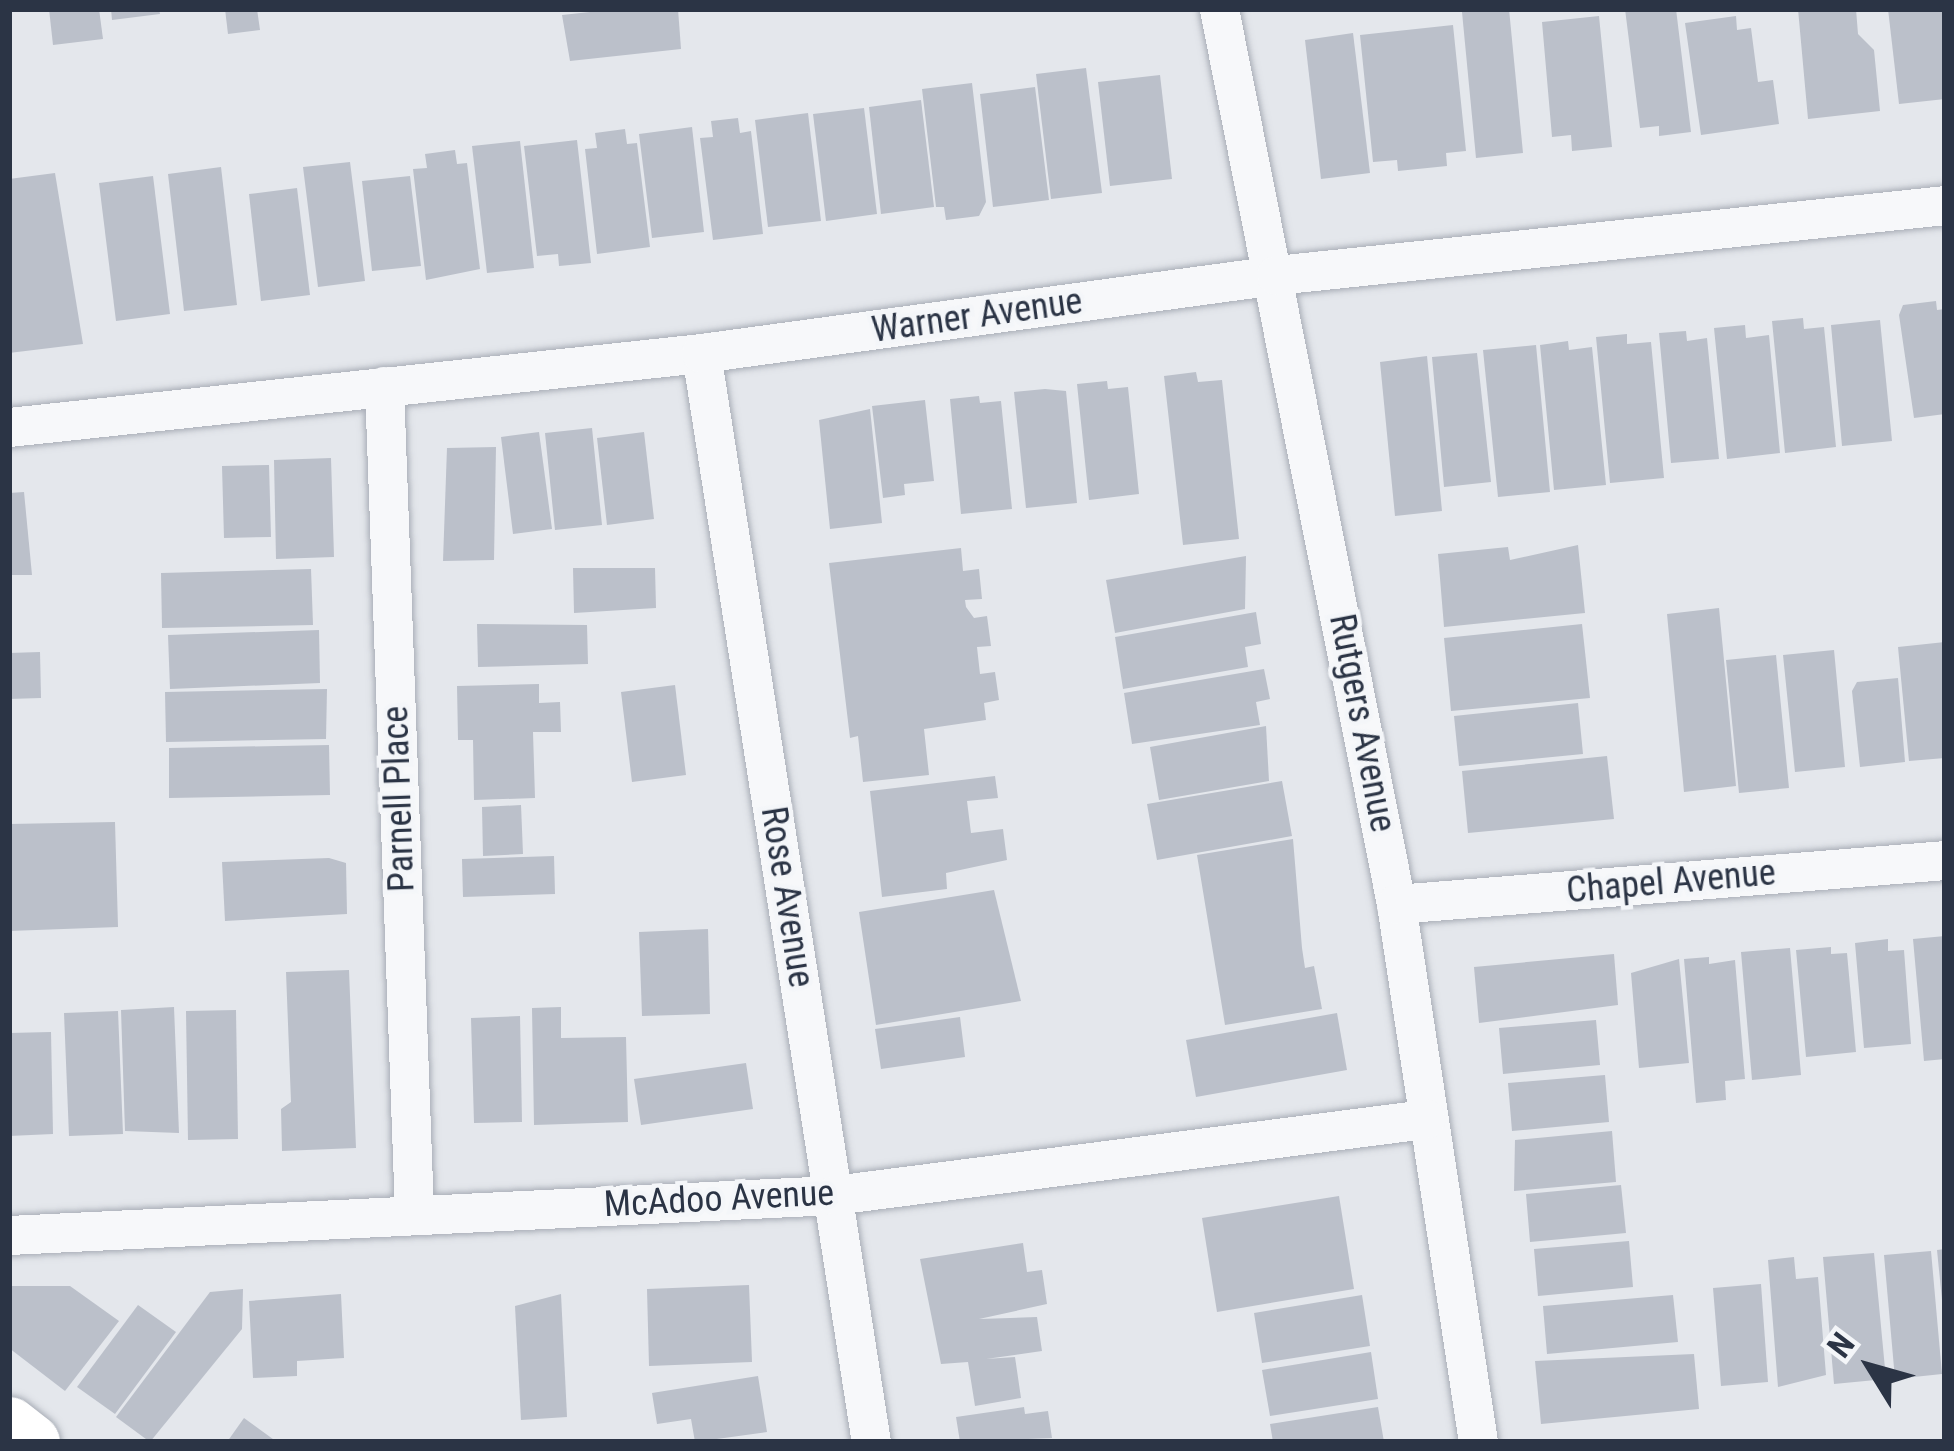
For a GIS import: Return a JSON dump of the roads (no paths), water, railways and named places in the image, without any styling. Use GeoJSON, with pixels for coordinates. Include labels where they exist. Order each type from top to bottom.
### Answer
{"type":"FeatureCollection","features":[{"type":"Feature","properties":{"kind":"street","name":"Rutgers Avenue"},"geometry":{"type":"LineString","coordinates":[[1219,9],[1276,275],[1396,904],[1425,1119],[1478,1442]]}},
{"type":"Feature","properties":{"kind":"street","name":"Warner Avenue"},"geometry":{"type":"LineString","coordinates":[[9,428],[701,353],[1276,275],[1945,205]]}},
{"type":"Feature","properties":{"kind":"street","name":"Rose Avenue"},"geometry":{"type":"LineString","coordinates":[[701,353],[871,1442]]}},
{"type":"Feature","properties":{"kind":"street","name":"Parnell Place"},"geometry":{"type":"LineString","coordinates":[[384,386],[414,1213]]}},
{"type":"Feature","properties":{"kind":"street","name":"Chapel Avenue"},"geometry":{"type":"LineString","coordinates":[[1396,904],[1945,860]]}},
{"type":"Feature","properties":{"kind":"street","name":"McAdoo Avenue"},"geometry":{"type":"LineString","coordinates":[[9,1235],[834,1196],[1425,1119]]}},
{"type":"Feature","properties":{"kind":"street"},"geometry":{"type":"LineString","coordinates":[[9,1425],[31,1442]]}}]}
